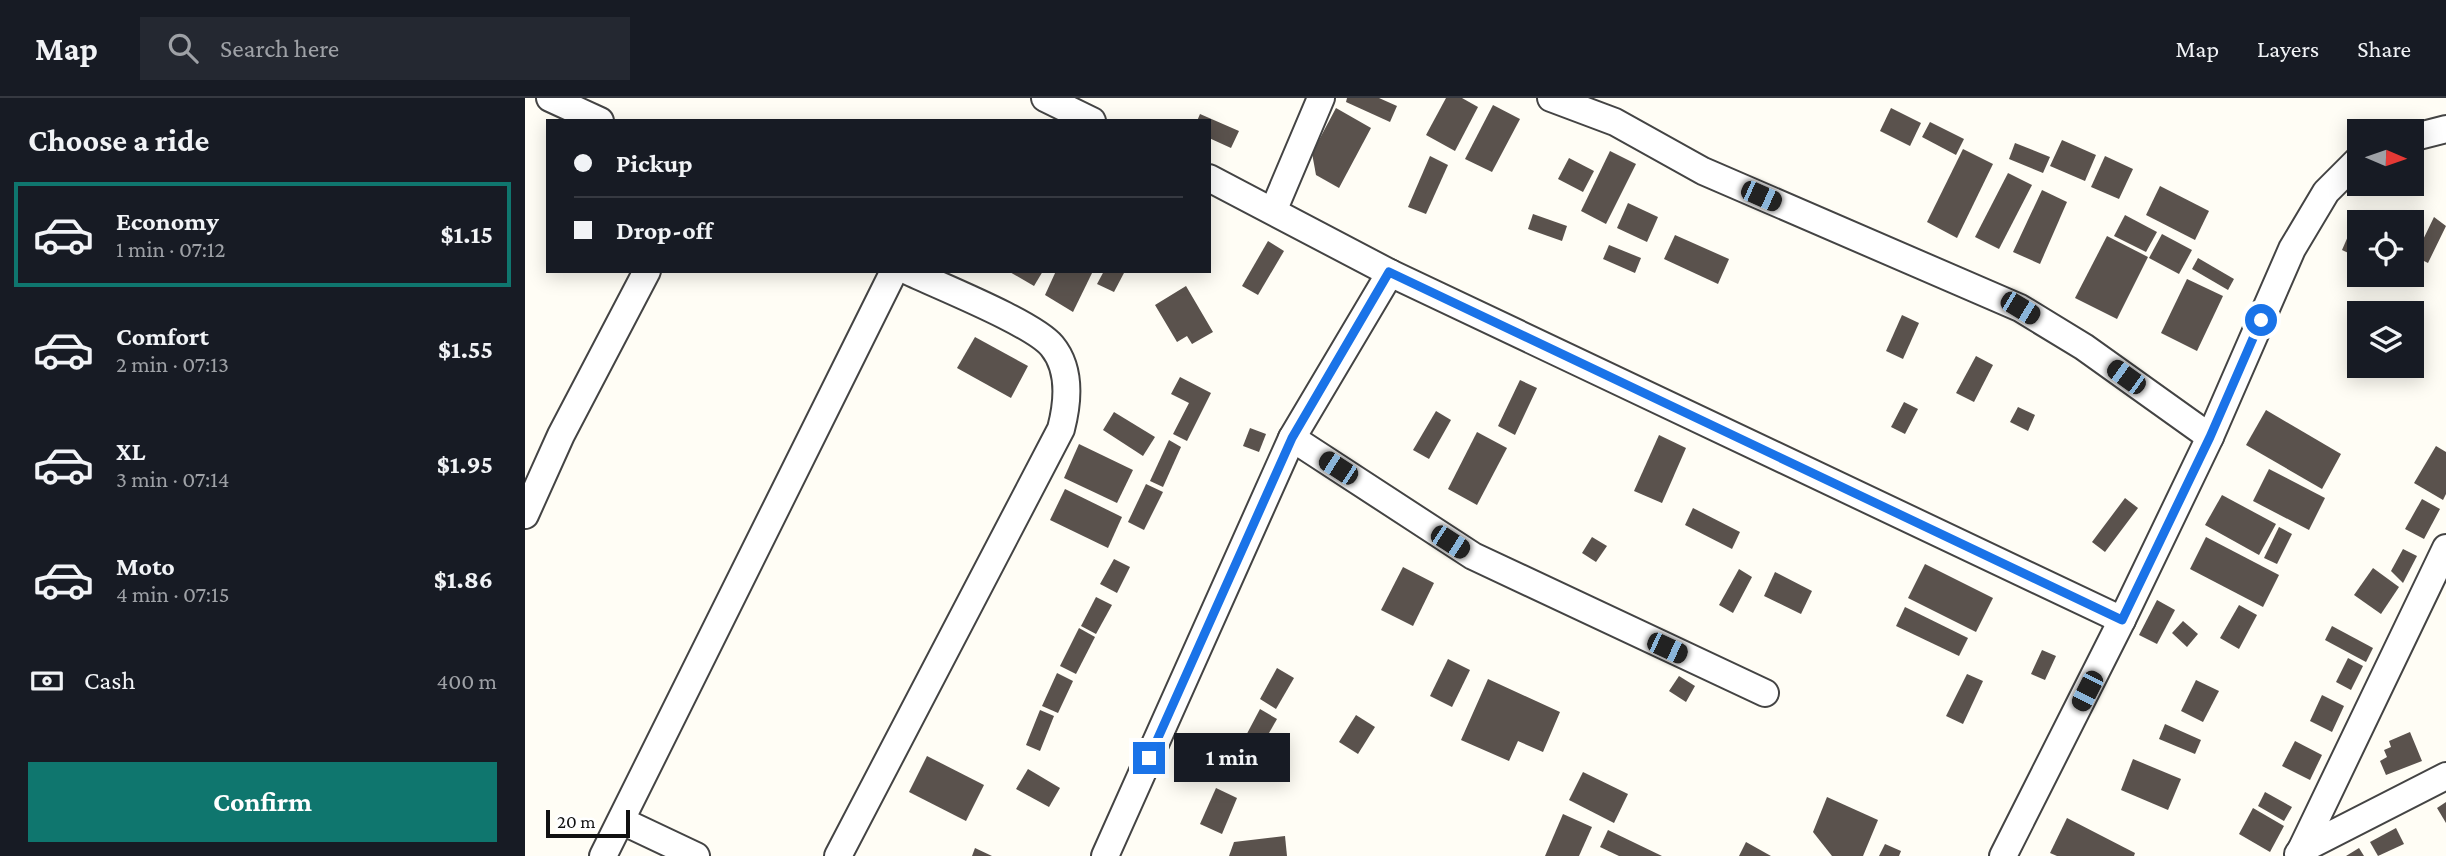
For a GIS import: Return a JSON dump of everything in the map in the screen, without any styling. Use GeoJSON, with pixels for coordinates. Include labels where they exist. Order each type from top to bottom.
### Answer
{"type":"FeatureCollection","features":[{"type":"Feature","properties":{"kind":"street"},"geometry":{"type":"LineString","coordinates":[[550,98],[596,119]]}},
{"type":"Feature","properties":{"kind":"street"},"geometry":{"type":"LineString","coordinates":[[1045,98],[1088,119]]}},
{"type":"Feature","properties":{"kind":"street"},"geometry":{"type":"LineString","coordinates":[[1274,209],[1321,98]]}},
{"type":"Feature","properties":{"kind":"street"},"geometry":{"type":"LineString","coordinates":[[1551,98],[1615,122],[1703,171],[2020,308],[2084,347],[2210,437]]}},
{"type":"Feature","properties":{"kind":"street"},"geometry":{"type":"LineString","coordinates":[[2424,135],[2446,129]]}},
{"type":"Feature","properties":{"kind":"street"},"geometry":{"type":"LineString","coordinates":[[2003,856],[2122,620],[2210,437],[2292,249],[2326,192],[2347,171]]}},
{"type":"Feature","properties":{"kind":"street"},"geometry":{"type":"LineString","coordinates":[[1211,179],[1274,209],[1389,272],[2122,620]]}},
{"type":"Feature","properties":{"kind":"street"},"geometry":{"type":"LineString","coordinates":[[1105,856],[1292,438],[1389,272]]}},
{"type":"Feature","properties":{"kind":"street"},"geometry":{"type":"LineString","coordinates":[[525,515],[561,435],[646,273]]}},
{"type":"Feature","properties":{"kind":"street"},"geometry":{"type":"LineString","coordinates":[[603,856],[893,273]]}},
{"type":"Feature","properties":{"kind":"street"},"geometry":{"type":"LineString","coordinates":[[838,856],[1061,429],[1066,411],[1066,378],[1051,344],[1000,314],[912,273]]}},
{"type":"Feature","properties":{"kind":"street"},"geometry":{"type":"LineString","coordinates":[[1292,438],[1473,556],[1765,693]]}},
{"type":"Feature","properties":{"kind":"street"},"geometry":{"type":"LineString","coordinates":[[2299,853],[2446,548]]}},
{"type":"Feature","properties":{"kind":"street"},"geometry":{"type":"LineString","coordinates":[[2299,853],[2446,776]]}},
{"type":"Feature","properties":{"kind":"street"},"geometry":{"type":"LineString","coordinates":[[622,821],[696,856]]}},
{"type":"Feature","properties":{"kind":"building"},"geometry":{"type":"Polygon","coordinates":[[[1347,98],[1379,98],[1397,106],[1390,122],[1346,102],[1347,98]]]}},
{"type":"Feature","properties":{"kind":"building"},"geometry":{"type":"Polygon","coordinates":[[[1446,98],[1462,98],[1478,107],[1455,151],[1426,135],[1446,98]]]}},
{"type":"Feature","properties":{"kind":"building"},"geometry":{"type":"Polygon","coordinates":[[[1493,105],[1520,119],[1492,172],[1465,159],[1493,105]]]}},
{"type":"Feature","properties":{"kind":"building"},"geometry":{"type":"Polygon","coordinates":[[[1336,108],[1371,128],[1339,188],[1316,175],[1312,153],[1336,108]]]}},
{"type":"Feature","properties":{"kind":"building"},"geometry":{"type":"Polygon","coordinates":[[[1891,108],[1921,123],[1910,146],[1880,131],[1891,108]]]}},
{"type":"Feature","properties":{"kind":"building"},"geometry":{"type":"Polygon","coordinates":[[[1200,114],[1239,131],[1231,148],[1211,139],[1211,119],[1198,119],[1200,114]]]}},
{"type":"Feature","properties":{"kind":"building"},"geometry":{"type":"Polygon","coordinates":[[[1930,122],[1964,139],[1956,155],[1922,137],[1930,122]]]}},
{"type":"Feature","properties":{"kind":"building"},"geometry":{"type":"Polygon","coordinates":[[[2062,140],[2096,155],[2085,181],[2050,166],[2062,140]]]}},
{"type":"Feature","properties":{"kind":"building"},"geometry":{"type":"Polygon","coordinates":[[[2015,143],[2050,157],[2043,173],[2009,159],[2015,143]]]}},
{"type":"Feature","properties":{"kind":"building"},"geometry":{"type":"Polygon","coordinates":[[[1963,149],[1993,164],[1957,238],[1927,222],[1963,149]]]}},
{"type":"Feature","properties":{"kind":"building"},"geometry":{"type":"Polygon","coordinates":[[[1610,151],[1636,164],[1606,224],[1581,211],[1610,151]]]}},
{"type":"Feature","properties":{"kind":"building"},"geometry":{"type":"Polygon","coordinates":[[[1430,156],[1448,165],[1426,214],[1408,207],[1430,156]]]}},
{"type":"Feature","properties":{"kind":"building"},"geometry":{"type":"Polygon","coordinates":[[[2105,156],[2133,169],[2119,199],[2091,187],[2105,156]]]}},
{"type":"Feature","properties":{"kind":"building"},"geometry":{"type":"Polygon","coordinates":[[[1569,158],[1594,171],[1583,192],[1558,179],[1569,158]]]}},
{"type":"Feature","properties":{"kind":"building"},"geometry":{"type":"Polygon","coordinates":[[[2008,173],[2032,185],[1999,249],[1975,237],[2008,173]]]}},
{"type":"Feature","properties":{"kind":"building"},"geometry":{"type":"Polygon","coordinates":[[[2160,186],[2209,211],[2195,240],[2146,215],[2160,186]]]}},
{"type":"Feature","properties":{"kind":"building"},"geometry":{"type":"Polygon","coordinates":[[[2042,190],[2067,202],[2040,264],[2013,252],[2042,190]]]}},
{"type":"Feature","properties":{"kind":"building"},"geometry":{"type":"Polygon","coordinates":[[[1628,203],[1658,217],[1647,242],[1617,228],[1628,203]]]}},
{"type":"Feature","properties":{"kind":"building"},"geometry":{"type":"Polygon","coordinates":[[[1533,214],[1567,226],[1562,241],[1528,229],[1533,214]]]}},
{"type":"Feature","properties":{"kind":"building"},"geometry":{"type":"Polygon","coordinates":[[[2125,215],[2157,232],[2146,252],[2114,236],[2125,215]]]}},
{"type":"Feature","properties":{"kind":"building"},"geometry":{"type":"Polygon","coordinates":[[[2434,217],[2446,226],[2428,263],[2424,261],[2424,238],[2434,217]]]}},
{"type":"Feature","properties":{"kind":"building"},"geometry":{"type":"Polygon","coordinates":[[[2162,234],[2192,250],[2179,274],[2149,258],[2162,234]]]}},
{"type":"Feature","properties":{"kind":"building"},"geometry":{"type":"Polygon","coordinates":[[[1675,235],[1729,259],[1718,284],[1664,259],[1675,235]]]}},
{"type":"Feature","properties":{"kind":"building"},"geometry":{"type":"Polygon","coordinates":[[[2107,236],[2148,257],[2117,319],[2075,298],[2107,236]]]}},
{"type":"Feature","properties":{"kind":"building"},"geometry":{"type":"Polygon","coordinates":[[[2347,239],[2347,252],[2342,250],[2347,239]]]}},
{"type":"Feature","properties":{"kind":"building"},"geometry":{"type":"Polygon","coordinates":[[[1268,241],[1284,251],[1258,295],[1242,286],[1268,241]]]}},
{"type":"Feature","properties":{"kind":"building"},"geometry":{"type":"Polygon","coordinates":[[[1609,245],[1641,258],[1635,273],[1603,259],[1609,245]]]}},
{"type":"Feature","properties":{"kind":"building"},"geometry":{"type":"Polygon","coordinates":[[[2198,258],[2234,279],[2228,290],[2192,269],[2198,258]]]}},
{"type":"Feature","properties":{"kind":"building"},"geometry":{"type":"Polygon","coordinates":[[[1011,273],[1042,273],[1034,286],[1011,273]]]}},
{"type":"Feature","properties":{"kind":"building"},"geometry":{"type":"Polygon","coordinates":[[[1055,273],[1092,273],[1073,312],[1045,295],[1055,273]]]}},
{"type":"Feature","properties":{"kind":"building"},"geometry":{"type":"Polygon","coordinates":[[[1103,273],[1124,273],[1114,292],[1097,284],[1103,273]]]}},
{"type":"Feature","properties":{"kind":"building"},"geometry":{"type":"Polygon","coordinates":[[[2187,279],[2223,296],[2197,351],[2161,333],[2187,279]]]}},
{"type":"Feature","properties":{"kind":"building"},"geometry":{"type":"Polygon","coordinates":[[[1186,286],[1213,332],[1192,344],[1187,336],[1177,342],[1155,305],[1186,286]]]}},
{"type":"Feature","properties":{"kind":"building"},"geometry":{"type":"Polygon","coordinates":[[[1902,315],[1919,323],[1903,359],[1886,351],[1902,315]]]}},
{"type":"Feature","properties":{"kind":"building"},"geometry":{"type":"Polygon","coordinates":[[[975,337],[1028,366],[1011,398],[957,368],[975,337]]]}},
{"type":"Feature","properties":{"kind":"building"},"geometry":{"type":"Polygon","coordinates":[[[1976,356],[1993,365],[1974,402],[1956,393],[1976,356]]]}},
{"type":"Feature","properties":{"kind":"building"},"geometry":{"type":"Polygon","coordinates":[[[1180,377],[1211,393],[1187,441],[1173,434],[1189,403],[1171,394],[1180,377]]]}},
{"type":"Feature","properties":{"kind":"building"},"geometry":{"type":"Polygon","coordinates":[[[1520,380],[1537,388],[1515,435],[1498,426],[1520,380]]]}},
{"type":"Feature","properties":{"kind":"building"},"geometry":{"type":"Polygon","coordinates":[[[1904,402],[1918,409],[1905,434],[1891,427],[1904,402]]]}},
{"type":"Feature","properties":{"kind":"building"},"geometry":{"type":"Polygon","coordinates":[[[2018,407],[2035,415],[2028,431],[2010,422],[2018,407]]]}},
{"type":"Feature","properties":{"kind":"building"},"geometry":{"type":"Polygon","coordinates":[[[2266,410],[2341,454],[2322,489],[2246,445],[2266,410]]]}},
{"type":"Feature","properties":{"kind":"building"},"geometry":{"type":"Polygon","coordinates":[[[1436,411],[1451,420],[1429,459],[1413,450],[1436,411]]]}},
{"type":"Feature","properties":{"kind":"building"},"geometry":{"type":"Polygon","coordinates":[[[1114,412],[1155,437],[1143,456],[1103,430],[1114,412]]]}},
{"type":"Feature","properties":{"kind":"building"},"geometry":{"type":"Polygon","coordinates":[[[1250,428],[1266,434],[1259,452],[1243,446],[1250,428]]]}},
{"type":"Feature","properties":{"kind":"building"},"geometry":{"type":"Polygon","coordinates":[[[1477,432],[1507,448],[1477,505],[1448,489],[1477,432]]]}},
{"type":"Feature","properties":{"kind":"building"},"geometry":{"type":"Polygon","coordinates":[[[1659,435],[1686,448],[1662,503],[1634,491],[1659,435]]]}},
{"type":"Feature","properties":{"kind":"building"},"geometry":{"type":"Polygon","coordinates":[[[1169,440],[1181,447],[1163,487],[1150,481],[1169,440]]]}},
{"type":"Feature","properties":{"kind":"building"},"geometry":{"type":"Polygon","coordinates":[[[1079,444],[1133,470],[1117,503],[1064,478],[1079,444]]]}},
{"type":"Feature","properties":{"kind":"building"},"geometry":{"type":"Polygon","coordinates":[[[2436,446],[2446,452],[2446,494],[2443,500],[2414,483],[2436,446]]]}},
{"type":"Feature","properties":{"kind":"building"},"geometry":{"type":"Polygon","coordinates":[[[2269,469],[2325,498],[2309,530],[2253,501],[2269,469]]]}},
{"type":"Feature","properties":{"kind":"building"},"geometry":{"type":"Polygon","coordinates":[[[1146,484],[1163,492],[1144,530],[1128,522],[1146,484]]]}},
{"type":"Feature","properties":{"kind":"building"},"geometry":{"type":"Polygon","coordinates":[[[1065,489],[1122,517],[1108,548],[1050,520],[1065,489]]]}},
{"type":"Feature","properties":{"kind":"building"},"geometry":{"type":"Polygon","coordinates":[[[2222,495],[2276,524],[2259,555],[2205,525],[2222,495]]]}},
{"type":"Feature","properties":{"kind":"building"},"geometry":{"type":"Polygon","coordinates":[[[2125,498],[2138,508],[2105,552],[2092,542],[2125,498]]]}},
{"type":"Feature","properties":{"kind":"building"},"geometry":{"type":"Polygon","coordinates":[[[2422,499],[2440,509],[2424,539],[2405,529],[2422,499]]]}},
{"type":"Feature","properties":{"kind":"building"},"geometry":{"type":"Polygon","coordinates":[[[1693,508],[1740,532],[1732,549],[1685,525],[1693,508]]]}},
{"type":"Feature","properties":{"kind":"building"},"geometry":{"type":"Polygon","coordinates":[[[2279,527],[2292,534],[2277,564],[2264,558],[2279,527]]]}},
{"type":"Feature","properties":{"kind":"building"},"geometry":{"type":"Polygon","coordinates":[[[1592,537],[1607,546],[1596,562],[1582,553],[1592,537]]]}},
{"type":"Feature","properties":{"kind":"building"},"geometry":{"type":"Polygon","coordinates":[[[2206,537],[2279,575],[2263,607],[2190,569],[2206,537]]]}},
{"type":"Feature","properties":{"kind":"building"},"geometry":{"type":"Polygon","coordinates":[[[2403,549],[2417,556],[2403,583],[2391,571],[2403,549]]]}},
{"type":"Feature","properties":{"kind":"building"},"geometry":{"type":"Polygon","coordinates":[[[1114,559],[1130,567],[1117,593],[1100,584],[1114,559]]]}},
{"type":"Feature","properties":{"kind":"building"},"geometry":{"type":"Polygon","coordinates":[[[1925,564],[1993,598],[1976,632],[1908,598],[1925,564]]]}},
{"type":"Feature","properties":{"kind":"building"},"geometry":{"type":"Polygon","coordinates":[[[1403,567],[1434,583],[1413,626],[1381,610],[1403,567]]]}},
{"type":"Feature","properties":{"kind":"building"},"geometry":{"type":"Polygon","coordinates":[[[2373,568],[2399,587],[2381,614],[2354,595],[2373,568]]]}},
{"type":"Feature","properties":{"kind":"building"},"geometry":{"type":"Polygon","coordinates":[[[1739,569],[1752,577],[1733,613],[1719,605],[1739,569]]]}},
{"type":"Feature","properties":{"kind":"building"},"geometry":{"type":"Polygon","coordinates":[[[1775,572],[1812,591],[1801,614],[1764,596],[1775,572]]]}},
{"type":"Feature","properties":{"kind":"building"},"geometry":{"type":"Polygon","coordinates":[[[1096,597],[1112,605],[1096,634],[1081,626],[1096,597]]]}},
{"type":"Feature","properties":{"kind":"building"},"geometry":{"type":"Polygon","coordinates":[[[2157,600],[2175,610],[2157,644],[2139,635],[2157,600]]]}},
{"type":"Feature","properties":{"kind":"building"},"geometry":{"type":"Polygon","coordinates":[[[2239,605],[2257,615],[2239,649],[2220,638],[2239,605]]]}},
{"type":"Feature","properties":{"kind":"building"},"geometry":{"type":"Polygon","coordinates":[[[1905,607],[1968,638],[1959,656],[1896,626],[1905,607]]]}},
{"type":"Feature","properties":{"kind":"building"},"geometry":{"type":"Polygon","coordinates":[[[2183,621],[2198,634],[2187,647],[2172,633],[2183,621]]]}},
{"type":"Feature","properties":{"kind":"building"},"geometry":{"type":"Polygon","coordinates":[[[2332,626],[2373,648],[2366,662],[2325,640],[2332,626]]]}},
{"type":"Feature","properties":{"kind":"building"},"geometry":{"type":"Polygon","coordinates":[[[1079,628],[1095,637],[1076,674],[1060,666],[1079,628]]]}},
{"type":"Feature","properties":{"kind":"building"},"geometry":{"type":"Polygon","coordinates":[[[2042,650],[2056,656],[2045,680],[2031,674],[2042,650]]]}},
{"type":"Feature","properties":{"kind":"building"},"geometry":{"type":"Polygon","coordinates":[[[2348,658],[2363,666],[2351,690],[2336,682],[2348,658]]]}},
{"type":"Feature","properties":{"kind":"building"},"geometry":{"type":"Polygon","coordinates":[[[1448,659],[1470,670],[1452,707],[1430,696],[1448,659]]]}},
{"type":"Feature","properties":{"kind":"building"},"geometry":{"type":"Polygon","coordinates":[[[1277,668],[1294,678],[1276,709],[1260,699],[1277,668]]]}},
{"type":"Feature","properties":{"kind":"building"},"geometry":{"type":"Polygon","coordinates":[[[1057,673],[1073,681],[1058,713],[1042,706],[1057,673]]]}},
{"type":"Feature","properties":{"kind":"building"},"geometry":{"type":"Polygon","coordinates":[[[1967,674],[1983,681],[1963,724],[1946,716],[1967,674]]]}},
{"type":"Feature","properties":{"kind":"building"},"geometry":{"type":"Polygon","coordinates":[[[1679,676],[1695,686],[1686,702],[1669,691],[1679,676]]]}},
{"type":"Feature","properties":{"kind":"building"},"geometry":{"type":"Polygon","coordinates":[[[1488,679],[1560,712],[1543,752],[1518,741],[1509,761],[1461,740],[1488,679]]]}},
{"type":"Feature","properties":{"kind":"building"},"geometry":{"type":"Polygon","coordinates":[[[2196,680],[2219,691],[2203,722],[2181,711],[2196,680]]]}},
{"type":"Feature","properties":{"kind":"building"},"geometry":{"type":"Polygon","coordinates":[[[2322,695],[2344,706],[2332,732],[2310,721],[2322,695]]]}},
{"type":"Feature","properties":{"kind":"building"},"geometry":{"type":"Polygon","coordinates":[[[1260,709],[1277,719],[1257,754],[1241,745],[1260,709]]]}},
{"type":"Feature","properties":{"kind":"building"},"geometry":{"type":"Polygon","coordinates":[[[1040,710],[1054,716],[1040,751],[1026,745],[1040,710]]]}},
{"type":"Feature","properties":{"kind":"building"},"geometry":{"type":"Polygon","coordinates":[[[1356,715],[1375,727],[1358,754],[1339,742],[1356,715]]]}},
{"type":"Feature","properties":{"kind":"building"},"geometry":{"type":"Polygon","coordinates":[[[2165,724],[2201,740],[2195,754],[2159,739],[2165,724]]]}},
{"type":"Feature","properties":{"kind":"building"},"geometry":{"type":"Polygon","coordinates":[[[2410,732],[2422,761],[2386,775],[2380,761],[2387,757],[2384,750],[2391,747],[2389,741],[2410,732]]]}},
{"type":"Feature","properties":{"kind":"building"},"geometry":{"type":"Polygon","coordinates":[[[2295,741],[2322,755],[2310,780],[2282,766],[2295,741]]]}},
{"type":"Feature","properties":{"kind":"building"},"geometry":{"type":"Polygon","coordinates":[[[927,756],[984,785],[966,821],[909,792],[927,756]]]}},
{"type":"Feature","properties":{"kind":"building"},"geometry":{"type":"Polygon","coordinates":[[[2133,759],[2181,779],[2168,810],[2121,790],[2133,759]]]}},
{"type":"Feature","properties":{"kind":"building"},"geometry":{"type":"Polygon","coordinates":[[[1028,769],[1060,788],[1049,807],[1016,789],[1028,769]]]}},
{"type":"Feature","properties":{"kind":"building"},"geometry":{"type":"Polygon","coordinates":[[[1583,772],[1628,794],[1614,823],[1569,800],[1583,772]]]}},
{"type":"Feature","properties":{"kind":"building"},"geometry":{"type":"Polygon","coordinates":[[[1216,788],[1237,798],[1222,834],[1200,824],[1216,788]]]}},
{"type":"Feature","properties":{"kind":"building"},"geometry":{"type":"Polygon","coordinates":[[[2265,792],[2292,807],[2284,821],[2258,806],[2265,792]]]}},
{"type":"Feature","properties":{"kind":"building"},"geometry":{"type":"Polygon","coordinates":[[[1827,797],[1878,820],[1863,856],[1832,856],[1813,832],[1827,797]]]}},
{"type":"Feature","properties":{"kind":"building"},"geometry":{"type":"Polygon","coordinates":[[[2446,802],[2446,823],[2437,808],[2446,802]]]}},
{"type":"Feature","properties":{"kind":"building"},"geometry":{"type":"Polygon","coordinates":[[[2253,808],[2284,826],[2270,852],[2239,834],[2253,808]]]}},
{"type":"Feature","properties":{"kind":"building"},"geometry":{"type":"Polygon","coordinates":[[[1563,814],[1592,827],[1579,856],[1545,856],[1563,814]]]}},
{"type":"Feature","properties":{"kind":"building"},"geometry":{"type":"Polygon","coordinates":[[[2067,818],[2135,853],[2134,856],[2057,856],[2050,853],[2067,818]]]}},
{"type":"Feature","properties":{"kind":"building"},"geometry":{"type":"Polygon","coordinates":[[[2396,828],[2404,844],[2378,856],[2370,842],[2396,828]]]}},
{"type":"Feature","properties":{"kind":"building"},"geometry":{"type":"Polygon","coordinates":[[[1608,830],[1662,856],[1619,856],[1600,847],[1608,830]]]}},
{"type":"Feature","properties":{"kind":"building"},"geometry":{"type":"Polygon","coordinates":[[[1285,836],[1287,856],[1229,856],[1234,842],[1285,836]]]}},
{"type":"Feature","properties":{"kind":"building"},"geometry":{"type":"Polygon","coordinates":[[[1746,842],[1771,856],[1739,856],[1746,842]]]}},
{"type":"Feature","properties":{"kind":"building"},"geometry":{"type":"Polygon","coordinates":[[[1885,844],[1901,851],[1899,856],[1879,856],[1885,844]]]}},
{"type":"Feature","properties":{"kind":"building"},"geometry":{"type":"Polygon","coordinates":[[[975,848],[992,856],[972,856],[975,848]]]}},
{"type":"Feature","properties":{"kind":"building"},"geometry":{"type":"Polygon","coordinates":[[[2359,848],[2364,856],[2346,856],[2359,848]]]}},
{"type":"Feature","properties":{"kind":"route"},"geometry":{"type":"LineString","coordinates":[[1149,758],[1292,438],[1389,272],[2122,620],[2210,437],[2261,320]]}}]}
